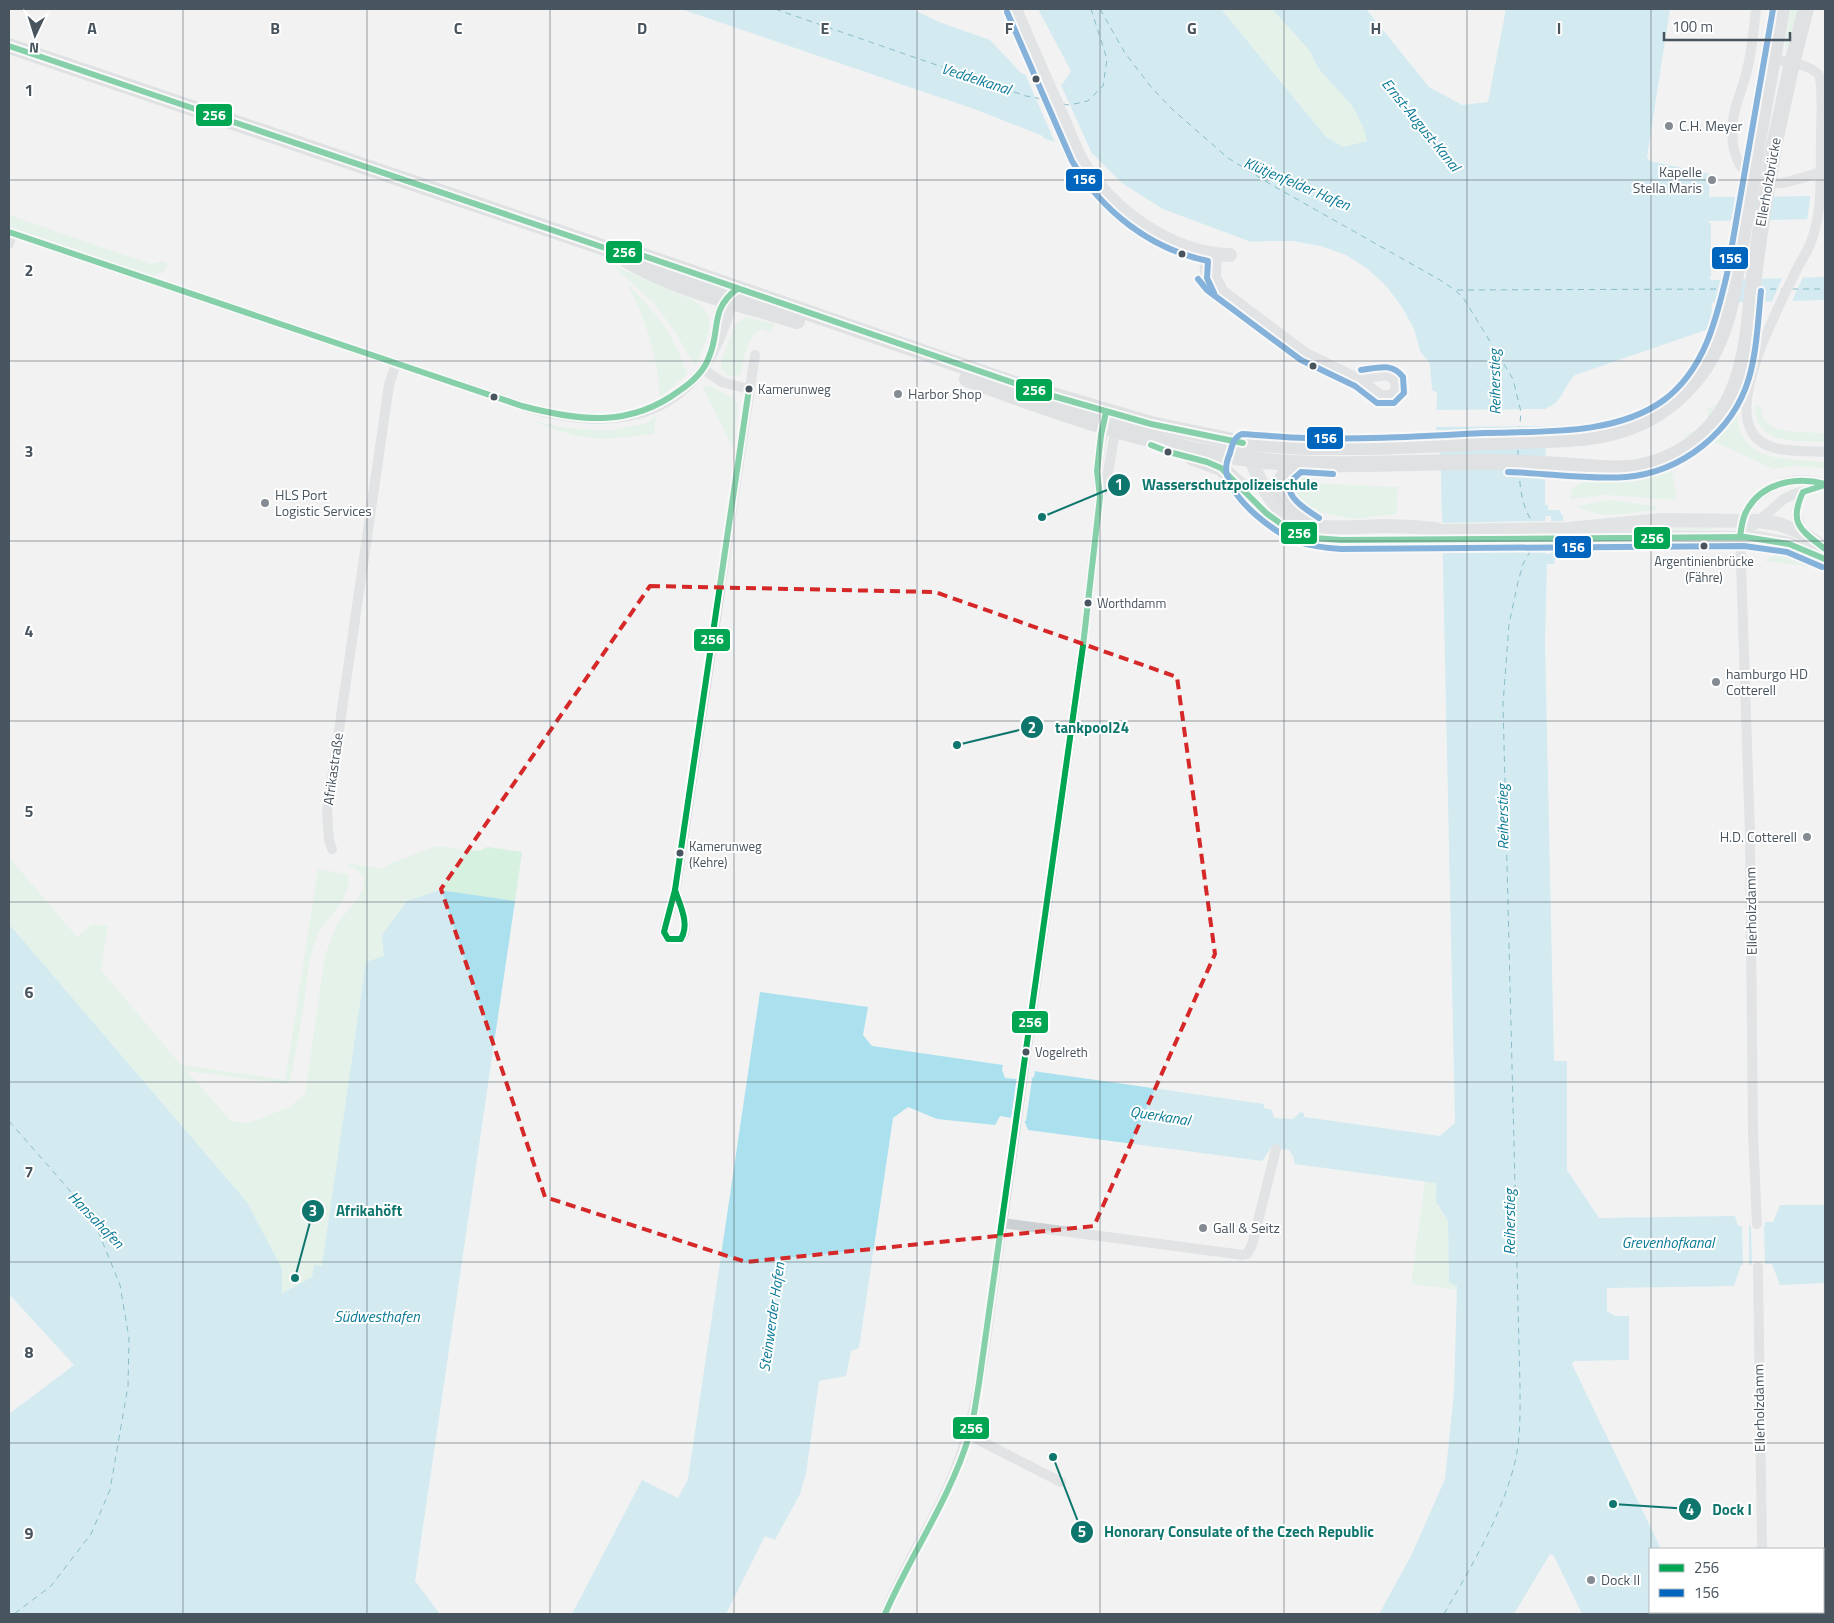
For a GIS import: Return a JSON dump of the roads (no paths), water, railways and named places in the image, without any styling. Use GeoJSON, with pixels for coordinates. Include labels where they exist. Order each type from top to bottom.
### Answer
{"type":"FeatureCollection","features":[{"type":"Feature","properties":{"kind":"main road","name":"Ellerholzbrücke"},"geometry":{"type":"LineString","coordinates":[[1244,453],[1298,463],[1368,465],[1495,462],[1622,468],[1647,465],[1665,460],[1693,443],[1714,424],[1724,410],[1733,394],[1744,360],[1760,232],[1773,59],[1782,9]]}},
{"type":"Feature","properties":{"kind":"main road","name":"Ellerholzbrücke"},"geometry":{"type":"LineString","coordinates":[[1244,453],[1306,447],[1376,447],[1574,439],[1598,436],[1641,423],[1665,409],[1684,394],[1710,360],[1726,319],[1766,144],[1792,63],[1806,9]]}},
{"type":"Feature","properties":{"kind":"main road"},"geometry":{"type":"LineString","coordinates":[[9,46],[611,250],[636,266],[684,286],[731,297],[855,340],[1111,420],[1151,424],[1244,453]]}},
{"type":"Feature","properties":{"kind":"main road"},"geometry":{"type":"LineString","coordinates":[[1111,420],[1133,435],[1169,452],[1215,465],[1228,473],[1244,489]]}},
{"type":"Feature","properties":{"kind":"main road"},"geometry":{"type":"LineString","coordinates":[[1133,435],[1244,453]]}},
{"type":"Feature","properties":{"kind":"main road"},"geometry":{"type":"LineString","coordinates":[[1298,463],[1283,476],[1280,490],[1288,505],[1313,525]]}},
{"type":"Feature","properties":{"kind":"street"},"geometry":{"type":"LineString","coordinates":[[1015,9],[1078,153],[1102,188],[1133,216],[1166,238],[1186,247],[1217,254],[1216,277],[1222,289],[1306,353],[1360,379]]}},
{"type":"Feature","properties":{"kind":"street"},"geometry":{"type":"LineString","coordinates":[[1756,9],[1748,68],[1734,114],[1733,136],[1738,161],[1743,171],[1750,177],[1772,183],[1786,182],[1822,172]]}},
{"type":"Feature","properties":{"kind":"street"},"geometry":{"type":"LineString","coordinates":[[1773,59],[1813,70],[1820,77],[1821,187],[1812,239],[1758,355],[1747,395],[1747,422],[1756,438],[1770,446],[1825,452]]}},
{"type":"Feature","properties":{"kind":"street"},"geometry":{"type":"LineString","coordinates":[[9,244],[10,233],[539,411],[588,419],[621,418],[653,409],[692,382],[711,356],[717,319],[731,297]]}},
{"type":"Feature","properties":{"kind":"street"},"geometry":{"type":"LineString","coordinates":[[675,890],[690,801],[755,355]]}},
{"type":"Feature","properties":{"kind":"street","name":"Afrikastraße"},"geometry":{"type":"LineString","coordinates":[[332,848],[329,840],[327,813],[389,386],[396,363]]}},
{"type":"Feature","properties":{"kind":"street"},"geometry":{"type":"LineString","coordinates":[[703,369],[722,382],[750,389]]}},
{"type":"Feature","properties":{"kind":"street"},"geometry":{"type":"LineString","coordinates":[[885,1614],[945,1493],[968,1435],[982,1361],[1083,646],[1100,496],[1097,471],[1111,420]]}},
{"type":"Feature","properties":{"kind":"street"},"geometry":{"type":"LineString","coordinates":[[1244,453],[1235,470],[1244,489]]}},
{"type":"Feature","properties":{"kind":"street"},"geometry":{"type":"LineString","coordinates":[[1244,453],[1277,507],[1286,515],[1313,525],[1340,527],[1386,526],[1424,528],[1440,531],[1568,529],[1645,521],[1743,520],[1779,524],[1805,534],[1825,549]]}},
{"type":"Feature","properties":{"kind":"street"},"geometry":{"type":"LineString","coordinates":[[1743,520],[1754,502],[1773,487],[1793,480],[1825,484]]}},
{"type":"Feature","properties":{"kind":"street"},"geometry":{"type":"LineString","coordinates":[[1743,537],[1758,521],[1784,499],[1825,484]]}},
{"type":"Feature","properties":{"kind":"street"},"geometry":{"type":"LineString","coordinates":[[1803,492],[1797,504],[1796,516],[1805,534]]}},
{"type":"Feature","properties":{"kind":"street","name":"Ellerholzdamm"},"geometry":{"type":"LineString","coordinates":[[1743,520],[1750,835],[1754,1167],[1757,1224]]}},
{"type":"Feature","properties":{"kind":"street"},"geometry":{"type":"LineString","coordinates":[[1605,537],[1743,537],[1789,544],[1825,559]]}},
{"type":"Feature","properties":{"kind":"street"},"geometry":{"type":"LineString","coordinates":[[1002,1223],[1238,1256],[1247,1254],[1252,1244],[1276,1149]]}},
{"type":"Feature","properties":{"kind":"street","name":"Ellerholzdamm"},"geometry":{"type":"LineString","coordinates":[[1758,1267],[1762,1548]]}},
{"type":"Feature","properties":{"kind":"street"},"geometry":{"type":"LineString","coordinates":[[968,1435],[1061,1482]]}},
{"type":"Feature","properties":{"kind":"water"},"geometry":{"type":"Polygon","coordinates":[[[681,9],[912,9],[939,22],[990,40],[1021,73],[1062,85],[1071,71],[1038,9],[1221,9],[1326,137],[1343,147],[1367,141],[1364,129],[1353,107],[1319,69],[1309,50],[1272,9],[1366,9],[1429,87],[1462,105],[1488,102],[1506,9],[1670,9],[1647,157],[1650,161],[1710,174],[1709,197],[1825,196],[1825,219],[1708,222],[1711,224],[1711,276],[1709,277],[1711,280],[1825,277],[1825,300],[1712,303],[1711,325],[1706,330],[1575,375],[1556,403],[1546,408],[1545,505],[1548,505],[1548,510],[1559,510],[1563,516],[1564,559],[1555,559],[1554,564],[1547,564],[1545,640],[1554,1061],[1567,1061],[1567,1170],[1599,1218],[1735,1216],[1738,1226],[1765,1225],[1765,1222],[1773,1222],[1780,1205],[1825,1205],[1825,1283],[1780,1285],[1772,1264],[1741,1265],[1734,1286],[1607,1288],[1607,1311],[1615,1316],[1629,1316],[1629,1360],[1574,1361],[1572,1364],[1661,1548],[1649,1548],[1649,1613],[1693,1614],[1582,1614],[1554,1556],[1550,1554],[1514,1614],[1379,1614],[1411,1556],[1445,1479],[1454,1392],[1457,1286],[1449,1282],[1448,1221],[1436,1202],[1436,1183],[1295,1164],[1289,1150],[1271,1148],[1262,1161],[1028,1130],[1024,1120],[1000,1116],[995,1125],[937,1119],[908,1107],[893,1118],[859,1348],[851,1351],[846,1376],[819,1381],[806,1473],[800,1494],[775,1540],[765,1536],[726,1614],[572,1614],[642,1480],[678,1498],[688,1479],[760,992],[868,1007],[863,1035],[872,1046],[1003,1065],[1002,1070],[1005,1078],[1028,1080],[1034,1077],[1035,1071],[1264,1104],[1264,1108],[1272,1110],[1274,1118],[1293,1119],[1300,1112],[1304,1113],[1304,1117],[1440,1136],[1455,1123],[1440,430],[1436,430],[1437,393],[1432,390],[1430,364],[1412,341],[1360,284],[1333,268],[1262,246],[1163,209],[1122,183],[1094,155],[1043,138],[1043,136],[977,110],[681,9]]]}},
{"type":"Feature","properties":{"kind":"water"},"geometry":{"type":"Polygon","coordinates":[[[440,890],[515,901],[415,1581],[440,1614],[9,1614],[9,1414],[74,1365],[9,1294],[9,924],[247,1202],[282,1269],[282,1293],[312,1277],[314,1265],[322,1266],[366,962],[384,956],[382,935],[407,901],[440,890]]]}},
{"type":"Feature","properties":{"kind":"place","name":"C.H. Meyer"},"geometry":{"type":"Point","coordinates":[1669,126]}},
{"type":"Feature","properties":{"kind":"place","name":"Kapelle Stella Maris"},"geometry":{"type":"Point","coordinates":[1712,180]}},
{"type":"Feature","properties":{"kind":"place","name":"Kamerunweg"},"geometry":{"type":"Point","coordinates":[749,389]}},
{"type":"Feature","properties":{"kind":"place","name":"Harbor Shop"},"geometry":{"type":"Point","coordinates":[898,394]}},
{"type":"Feature","properties":{"kind":"place","name":"HLS Port Logistic Services"},"geometry":{"type":"Point","coordinates":[265,503]}},
{"type":"Feature","properties":{"kind":"place","name":"Wasserschutzpolizeischule"},"geometry":{"type":"Point","coordinates":[1042,517]}},
{"type":"Feature","properties":{"kind":"place","name":"Argentinienbrücke (Fähre)"},"geometry":{"type":"Point","coordinates":[1704,546]}},
{"type":"Feature","properties":{"kind":"place","name":"Worthdamm"},"geometry":{"type":"Point","coordinates":[1088,603]}},
{"type":"Feature","properties":{"kind":"place","name":"hamburgo HD Cotterell"},"geometry":{"type":"Point","coordinates":[1716,682]}},
{"type":"Feature","properties":{"kind":"place","name":"tankpool24"},"geometry":{"type":"Point","coordinates":[957,745]}},
{"type":"Feature","properties":{"kind":"place","name":"H.D. Cotterell"},"geometry":{"type":"Point","coordinates":[1807,837]}},
{"type":"Feature","properties":{"kind":"place","name":"Kamerunweg (Kehre)"},"geometry":{"type":"Point","coordinates":[680,853]}},
{"type":"Feature","properties":{"kind":"place","name":"Vogelreth"},"geometry":{"type":"Point","coordinates":[1026,1052]}},
{"type":"Feature","properties":{"kind":"place","name":"Gall & Seitz"},"geometry":{"type":"Point","coordinates":[1203,1228]}},
{"type":"Feature","properties":{"kind":"place","name":"Afrikahöft"},"geometry":{"type":"Point","coordinates":[295,1278]}},
{"type":"Feature","properties":{"kind":"place","name":"Honorary Consulate of the Czech Republic"},"geometry":{"type":"Point","coordinates":[1053,1457]}},
{"type":"Feature","properties":{"kind":"place","name":"Dock I"},"geometry":{"type":"Point","coordinates":[1613,1504]}},
{"type":"Feature","properties":{"kind":"place","name":"Dock II"},"geometry":{"type":"Point","coordinates":[1591,1580]}},
{"type":"Feature","properties":{"kind":"water label","name":"Veddelkanal"},"geometry":{"type":"Point","coordinates":[976,79]}},
{"type":"Feature","properties":{"kind":"water label","name":"Ernst-August-Kanal"},"geometry":{"type":"Point","coordinates":[1421,125]}},
{"type":"Feature","properties":{"kind":"water label","name":"Klütjenfelder Hafen"},"geometry":{"type":"Point","coordinates":[1297,184]}},
{"type":"Feature","properties":{"kind":"water label","name":"Reiherstieg"},"geometry":{"type":"Point","coordinates":[1495,382]}},
{"type":"Feature","properties":{"kind":"water label","name":"Reiherstieg"},"geometry":{"type":"Point","coordinates":[1503,817]}},
{"type":"Feature","properties":{"kind":"water label","name":"Querkanal"},"geometry":{"type":"Point","coordinates":[1160,1116]}},
{"type":"Feature","properties":{"kind":"water label","name":"Hansahafen"},"geometry":{"type":"Point","coordinates":[96,1220]}},
{"type":"Feature","properties":{"kind":"water label","name":"Reiherstieg"},"geometry":{"type":"Point","coordinates":[1510,1222]}},
{"type":"Feature","properties":{"kind":"water label","name":"Grevenhofkanal"},"geometry":{"type":"Point","coordinates":[1668,1243]}},
{"type":"Feature","properties":{"kind":"water label","name":"Südwesthafen"},"geometry":{"type":"Point","coordinates":[377,1317]}},
{"type":"Feature","properties":{"kind":"water label","name":"Steinwerder Hafen"},"geometry":{"type":"Point","coordinates":[772,1317]}}]}
